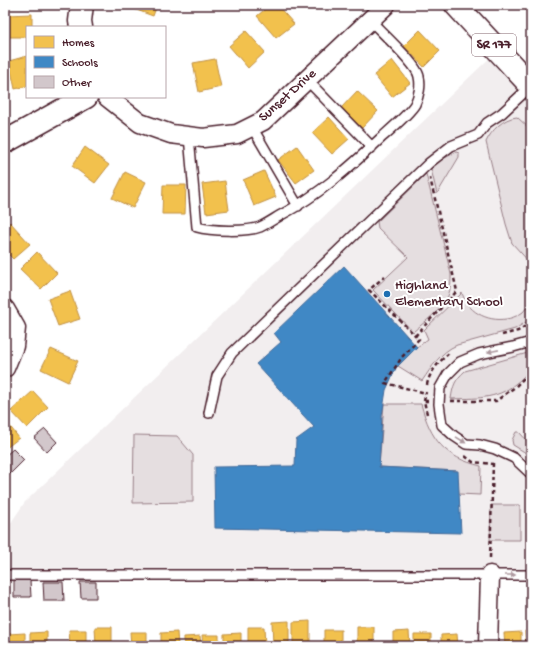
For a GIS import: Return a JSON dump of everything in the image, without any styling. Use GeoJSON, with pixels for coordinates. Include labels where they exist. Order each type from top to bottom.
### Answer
{"type":"FeatureCollection","features":[{"type":"Feature","properties":{"kind":"street"},"geometry":{"type":"LineString","coordinates":[[81,26],[82,5]]}},
{"type":"Feature","properties":{"kind":"street","name":"Sunset Drive"},"geometry":{"type":"LineString","coordinates":[[108,98],[140,123],[171,134],[203,138],[237,134],[263,121],[386,5]]}},
{"type":"Feature","properties":{"kind":"street","name":"SR 177"},"geometry":{"type":"LineString","coordinates":[[456,5],[531,86]]}},
{"type":"Feature","properties":{"kind":"street"},"geometry":{"type":"LineString","coordinates":[[5,142],[84,98]]}},
{"type":"Feature","properties":{"kind":"street"},"geometry":{"type":"LineString","coordinates":[[5,309],[16,328],[14,346],[5,368]]}},
{"type":"Feature","properties":{"kind":"street"},"geometry":{"type":"LineString","coordinates":[[488,646],[490,575]]}},
{"type":"Feature","properties":{"kind":"lane"},"geometry":{"type":"LineString","coordinates":[[189,136],[197,227],[204,229],[236,230],[259,227],[298,206],[331,183],[395,126],[415,104],[419,92],[419,76],[414,65],[370,20]]}},
{"type":"Feature","properties":{"kind":"lane"},"geometry":{"type":"LineString","coordinates":[[307,80],[372,147]]}},
{"type":"Feature","properties":{"kind":"lane"},"geometry":{"type":"LineString","coordinates":[[209,413],[217,376],[232,353],[429,163],[451,146],[478,135],[488,123],[502,113],[531,86]]}},
{"type":"Feature","properties":{"kind":"lane"},"geometry":{"type":"LineString","coordinates":[[252,127],[298,206]]}},
{"type":"Feature","properties":{"kind":"lane"},"geometry":{"type":"LineString","coordinates":[[531,342],[479,354],[460,362],[448,374],[440,388],[439,401],[442,425],[454,436],[466,444],[480,444],[514,458],[531,474]]}},
{"type":"Feature","properties":{"kind":"lane"},"geometry":{"type":"LineString","coordinates":[[5,575],[531,575]]}},
{"type":"Feature","properties":{"kind":"path"},"geometry":{"type":"LineString","coordinates":[[415,336],[457,291],[429,173]]}},
{"type":"Feature","properties":{"kind":"path"},"geometry":{"type":"LineString","coordinates":[[385,276],[369,290],[419,339],[402,357],[385,383],[426,393]]}},
{"type":"Feature","properties":{"kind":"path"},"geometry":{"type":"LineString","coordinates":[[429,418],[425,411],[424,402],[496,401],[515,387],[531,372]]}},
{"type":"Feature","properties":{"kind":"path"},"geometry":{"type":"LineString","coordinates":[[490,575],[493,464],[495,449]]}},
{"type":"Feature","properties":{"kind":"path"},"geometry":{"type":"LineString","coordinates":[[462,454],[473,462],[493,464]]}},
{"type":"Feature","properties":{"kind":"shaded area","name":"Highland Elementary School"},"geometry":{"type":"Polygon","coordinates":[[[498,50],[531,86],[531,575],[5,575],[5,538],[10,524],[25,502],[498,50]]]}},
{"type":"Feature","properties":{"kind":"shaded area"},"geometry":{"type":"Polygon","coordinates":[[[517,117],[531,130],[531,264],[512,243],[486,142],[502,122],[517,117]]]}},
{"type":"Feature","properties":{"kind":"shaded area"},"geometry":{"type":"Polygon","coordinates":[[[456,152],[459,153],[459,157],[437,194],[431,169],[441,160],[456,152]]]}},
{"type":"Feature","properties":{"kind":"shaded area"},"geometry":{"type":"Polygon","coordinates":[[[426,174],[451,274],[451,285],[448,296],[442,306],[413,332],[373,290],[408,257],[378,228],[377,222],[426,174]]]}},
{"type":"Feature","properties":{"kind":"shaded area"},"geometry":{"type":"Polygon","coordinates":[[[462,293],[467,304],[475,312],[488,318],[495,319],[517,316],[523,312],[531,302],[531,319],[515,329],[451,348],[437,360],[422,381],[398,366],[417,347],[428,339],[424,330],[462,293]]]}},
{"type":"Feature","properties":{"kind":"shaded area"},"geometry":{"type":"Polygon","coordinates":[[[531,352],[531,369],[508,389],[493,396],[451,399],[455,383],[465,371],[531,352]]]}},
{"type":"Feature","properties":{"kind":"shaded area"},"geometry":{"type":"Polygon","coordinates":[[[384,404],[421,404],[429,428],[441,445],[457,458],[481,466],[480,495],[459,494],[457,471],[379,467],[384,404]]]}},
{"type":"Feature","properties":{"kind":"shaded area"},"geometry":{"type":"Polygon","coordinates":[[[516,432],[519,432],[531,445],[531,456],[513,445],[512,440],[516,432]]]}},
{"type":"Feature","properties":{"kind":"shaded area"},"geometry":{"type":"Polygon","coordinates":[[[134,435],[177,436],[193,455],[193,502],[133,503],[134,435]]]}},
{"type":"Feature","properties":{"kind":"shaded area"},"geometry":{"type":"Polygon","coordinates":[[[491,505],[520,505],[520,540],[490,540],[491,505]]]}},
{"type":"Feature","properties":{"kind":"building: Homes"},"geometry":{"type":"Polygon","coordinates":[[[133,5],[157,5],[153,16],[131,8],[133,5]]]}},
{"type":"Feature","properties":{"kind":"building: Homes"},"geometry":{"type":"Polygon","coordinates":[[[270,5],[277,5],[294,24],[276,38],[257,16],[270,5]]]}},
{"type":"Feature","properties":{"kind":"building: Homes"},"geometry":{"type":"Polygon","coordinates":[[[32,14],[32,26],[26,26],[26,37],[5,37],[5,15],[32,14]]]}},
{"type":"Feature","properties":{"kind":"building: Homes"},"geometry":{"type":"Polygon","coordinates":[[[420,30],[440,51],[424,67],[404,46],[420,30]]]}},
{"type":"Feature","properties":{"kind":"building: Homes"},"geometry":{"type":"Polygon","coordinates":[[[246,31],[265,52],[248,68],[229,46],[246,31]]]}},
{"type":"Feature","properties":{"kind":"building: Homes"},"geometry":{"type":"Polygon","coordinates":[[[26,56],[26,86],[15,89],[9,61],[26,56]]]}},
{"type":"Feature","properties":{"kind":"building: Homes"},"geometry":{"type":"Polygon","coordinates":[[[215,59],[221,87],[199,92],[193,63],[215,59]]]}},
{"type":"Feature","properties":{"kind":"building: Homes"},"geometry":{"type":"Polygon","coordinates":[[[392,60],[410,83],[392,97],[374,75],[392,60]]]}},
{"type":"Feature","properties":{"kind":"building: Homes"},"geometry":{"type":"Polygon","coordinates":[[[357,91],[378,111],[362,128],[341,108],[357,91]]]}},
{"type":"Feature","properties":{"kind":"building: Homes"},"geometry":{"type":"Polygon","coordinates":[[[329,117],[349,139],[332,154],[312,133],[329,117]]]}},
{"type":"Feature","properties":{"kind":"building: Homes"},"geometry":{"type":"Polygon","coordinates":[[[297,146],[314,170],[296,183],[278,160],[297,146]]]}},
{"type":"Feature","properties":{"kind":"building: Homes"},"geometry":{"type":"Polygon","coordinates":[[[85,147],[109,165],[95,183],[72,166],[85,147]]]}},
{"type":"Feature","properties":{"kind":"building: Homes"},"geometry":{"type":"Polygon","coordinates":[[[264,171],[276,197],[254,206],[243,180],[264,171]]]}},
{"type":"Feature","properties":{"kind":"building: Homes"},"geometry":{"type":"Polygon","coordinates":[[[125,172],[146,182],[133,208],[112,198],[125,172]]]}},
{"type":"Feature","properties":{"kind":"building: Homes"},"geometry":{"type":"Polygon","coordinates":[[[225,181],[229,210],[206,213],[202,184],[225,181]]]}},
{"type":"Feature","properties":{"kind":"building: Homes"},"geometry":{"type":"Polygon","coordinates":[[[163,185],[186,185],[185,214],[162,214],[163,185]]]}},
{"type":"Feature","properties":{"kind":"building: Homes"},"geometry":{"type":"Polygon","coordinates":[[[10,222],[30,244],[13,259],[5,251],[5,227],[10,222]]]}},
{"type":"Feature","properties":{"kind":"building: Homes"},"geometry":{"type":"Polygon","coordinates":[[[37,252],[57,273],[41,289],[20,269],[37,252]]]}},
{"type":"Feature","properties":{"kind":"building: Homes"},"geometry":{"type":"Polygon","coordinates":[[[70,291],[80,319],[58,326],[48,299],[70,291]]]}},
{"type":"Feature","properties":{"kind":"building: Homes"},"geometry":{"type":"Polygon","coordinates":[[[51,349],[78,361],[68,382],[41,369],[51,349]]]}},
{"type":"Feature","properties":{"kind":"building: Homes"},"geometry":{"type":"Polygon","coordinates":[[[33,391],[48,407],[27,428],[11,411],[33,391]]]}},
{"type":"Feature","properties":{"kind":"building: Homes"},"geometry":{"type":"Polygon","coordinates":[[[5,420],[19,438],[5,449],[5,420]]]}},
{"type":"Feature","properties":{"kind":"building: Homes"},"geometry":{"type":"Polygon","coordinates":[[[289,621],[289,646],[273,646],[272,622],[289,621]]]}},
{"type":"Feature","properties":{"kind":"building: Homes"},"geometry":{"type":"Polygon","coordinates":[[[310,621],[310,646],[293,646],[293,622],[310,621]]]}},
{"type":"Feature","properties":{"kind":"building: Homes"},"geometry":{"type":"Polygon","coordinates":[[[95,627],[112,627],[112,646],[96,646],[95,627]]]}},
{"type":"Feature","properties":{"kind":"building: Homes"},"geometry":{"type":"Polygon","coordinates":[[[248,627],[264,627],[265,646],[248,646],[248,627]]]}},
{"type":"Feature","properties":{"kind":"building: Homes"},"geometry":{"type":"Polygon","coordinates":[[[357,627],[374,627],[374,646],[357,646],[357,627]]]}},
{"type":"Feature","properties":{"kind":"building: Homes"},"geometry":{"type":"Polygon","coordinates":[[[69,630],[86,630],[86,646],[70,646],[69,630]]]}},
{"type":"Feature","properties":{"kind":"building: Homes"},"geometry":{"type":"Polygon","coordinates":[[[324,630],[341,630],[341,646],[324,646],[324,630]]]}},
{"type":"Feature","properties":{"kind":"building: Homes"},"geometry":{"type":"Polygon","coordinates":[[[409,631],[410,646],[393,646],[393,632],[409,631]]]}},
{"type":"Feature","properties":{"kind":"building: Homes"},"geometry":{"type":"Polygon","coordinates":[[[525,631],[531,631],[531,646],[526,646],[525,631]]]}},
{"type":"Feature","properties":{"kind":"building: Homes"},"geometry":{"type":"Polygon","coordinates":[[[47,632],[47,646],[30,646],[30,633],[47,632]]]}},
{"type":"Feature","properties":{"kind":"building: Homes"},"geometry":{"type":"Polygon","coordinates":[[[130,632],[147,632],[147,646],[131,646],[130,632]]]}},
{"type":"Feature","properties":{"kind":"building: Homes"},"geometry":{"type":"Polygon","coordinates":[[[177,632],[178,646],[161,646],[161,633],[177,632]]]}},
{"type":"Feature","properties":{"kind":"building: Homes"},"geometry":{"type":"Polygon","coordinates":[[[521,632],[521,646],[505,646],[504,633],[521,632]]]}},
{"type":"Feature","properties":{"kind":"building: Homes"},"geometry":{"type":"Polygon","coordinates":[[[25,633],[25,646],[8,646],[8,634],[25,633]]]}},
{"type":"Feature","properties":{"kind":"building: Homes"},"geometry":{"type":"Polygon","coordinates":[[[241,633],[241,646],[224,646],[224,634],[241,633]]]}},
{"type":"Feature","properties":{"kind":"building: Homes"},"geometry":{"type":"Polygon","coordinates":[[[414,634],[431,634],[431,646],[414,646],[414,634]]]}},
{"type":"Feature","properties":{"kind":"building: Homes"},"geometry":{"type":"Polygon","coordinates":[[[457,634],[458,646],[441,646],[441,635],[457,634]]]}},
{"type":"Feature","properties":{"kind":"building: Homes"},"geometry":{"type":"Polygon","coordinates":[[[202,635],[219,635],[219,646],[203,646],[202,635]]]}},
{"type":"Feature","properties":{"kind":"building: Homes"},"geometry":{"type":"Polygon","coordinates":[[[200,636],[201,646],[184,646],[184,637],[200,636]]]}},
{"type":"Feature","properties":{"kind":"building: Schools"},"geometry":{"type":"Polygon","coordinates":[[[344,266],[417,347],[396,368],[386,390],[382,416],[379,467],[458,471],[461,533],[215,528],[214,467],[295,466],[296,440],[314,427],[256,364],[281,342],[274,333],[344,266]]]}},
{"type":"Feature","properties":{"kind":"building: Other"},"geometry":{"type":"Polygon","coordinates":[[[45,429],[57,442],[47,452],[34,438],[45,429]]]}},
{"type":"Feature","properties":{"kind":"building: Other"},"geometry":{"type":"Polygon","coordinates":[[[13,449],[24,460],[10,474],[5,469],[5,456],[13,449]]]}},
{"type":"Feature","properties":{"kind":"building: Other"},"geometry":{"type":"Polygon","coordinates":[[[14,580],[30,580],[31,597],[14,597],[14,580]]]}},
{"type":"Feature","properties":{"kind":"building: Other"},"geometry":{"type":"Polygon","coordinates":[[[43,582],[63,582],[64,601],[44,601],[43,582]]]}},
{"type":"Feature","properties":{"kind":"building: Other"},"geometry":{"type":"Polygon","coordinates":[[[80,582],[96,582],[96,598],[81,598],[80,582]]]}},
{"type":"Feature","properties":{"kind":"place","name":"Highland Elementary School"},"geometry":{"type":"Point","coordinates":[387,294]}}]}
